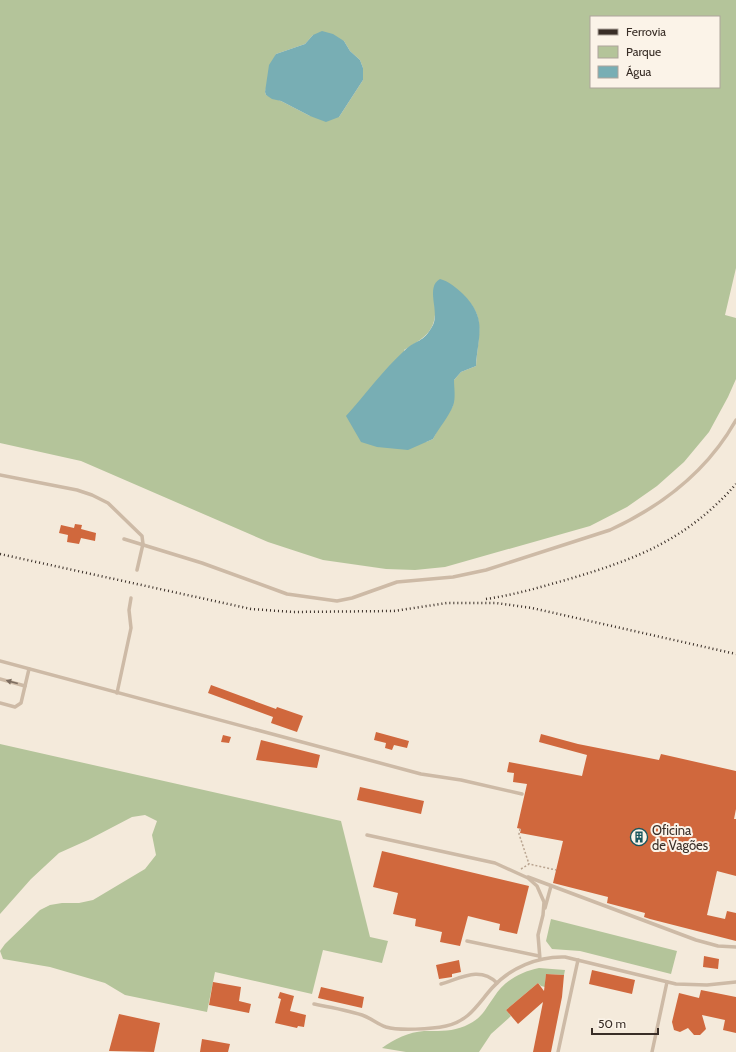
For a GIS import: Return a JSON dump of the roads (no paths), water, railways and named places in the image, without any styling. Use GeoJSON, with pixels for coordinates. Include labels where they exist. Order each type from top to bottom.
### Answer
{"type":"FeatureCollection","features":[{"type":"Feature","properties":{"kind":"lane"},"geometry":{"type":"LineString","coordinates":[[124,538],[202,563],[287,594],[314,599],[345,600],[397,582],[453,577],[492,569],[610,530],[654,507],[692,476],[715,451],[736,420]]}},
{"type":"Feature","properties":{"kind":"lane"},"geometry":{"type":"LineString","coordinates":[[0,475],[77,490],[100,499],[115,508],[140,534],[143,544],[137,570]]}},
{"type":"Feature","properties":{"kind":"lane"},"geometry":{"type":"LineString","coordinates":[[117,693],[131,628],[129,610],[131,598]]}},
{"type":"Feature","properties":{"kind":"lane"},"geometry":{"type":"LineString","coordinates":[[0,661],[421,774],[460,780],[522,794]]}},
{"type":"Feature","properties":{"kind":"lane"},"geometry":{"type":"LineString","coordinates":[[0,703],[15,707],[19,705],[29,669]]}},
{"type":"Feature","properties":{"kind":"lane"},"geometry":{"type":"LineString","coordinates":[[0,679],[25,686]]}},
{"type":"Feature","properties":{"kind":"lane"},"geometry":{"type":"LineString","coordinates":[[367,834],[495,863],[696,940],[718,946],[736,947]]}},
{"type":"Feature","properties":{"kind":"lane"},"geometry":{"type":"LineString","coordinates":[[516,872],[532,882],[540,891],[544,902],[544,915]]}},
{"type":"Feature","properties":{"kind":"lane"},"geometry":{"type":"LineString","coordinates":[[539,958],[538,935],[552,886]]}},
{"type":"Feature","properties":{"kind":"lane"},"geometry":{"type":"LineString","coordinates":[[468,941],[539,958],[561,957],[578,960],[667,982],[696,986],[736,982]]}},
{"type":"Feature","properties":{"kind":"lane"},"geometry":{"type":"LineString","coordinates":[[314,1004],[363,1015],[387,1028],[440,1027],[453,1024],[471,1014],[497,983],[526,964],[539,958]]}},
{"type":"Feature","properties":{"kind":"lane"},"geometry":{"type":"LineString","coordinates":[[558,1052],[578,960]]}},
{"type":"Feature","properties":{"kind":"lane"},"geometry":{"type":"LineString","coordinates":[[441,984],[479,973],[486,974],[497,983]]}},
{"type":"Feature","properties":{"kind":"lane"},"geometry":{"type":"LineString","coordinates":[[652,1052],[667,982]]}},
{"type":"Feature","properties":{"kind":"water"},"geometry":{"type":"Polygon","coordinates":[[[322,31],[333,34],[344,41],[350,51],[360,60],[363,68],[363,80],[339,117],[326,122],[310,116],[281,101],[272,99],[266,95],[265,92],[269,65],[276,54],[305,44],[313,35],[322,31]]]}},
{"type":"Feature","properties":{"kind":"water"},"geometry":{"type":"Polygon","coordinates":[[[440,279],[449,283],[461,292],[476,311],[480,328],[476,366],[461,372],[454,380],[455,396],[453,406],[433,439],[408,450],[377,447],[361,442],[346,416],[396,358],[408,347],[423,338],[429,331],[435,320],[434,288],[440,279]]]}},
{"type":"Feature","properties":{"kind":"railway"},"geometry":{"type":"LineString","coordinates":[[486,599],[538,588],[594,571],[639,555],[680,533],[718,503],[736,484]]}},
{"type":"Feature","properties":{"kind":"railway"},"geometry":{"type":"LineString","coordinates":[[0,554],[251,609],[293,612],[394,611],[447,603],[496,603],[532,608],[736,654]]}},
{"type":"Feature","properties":{"kind":"place","name":"Oficina de Vagões"},"geometry":{"type":"Point","coordinates":[639,837]}}]}
